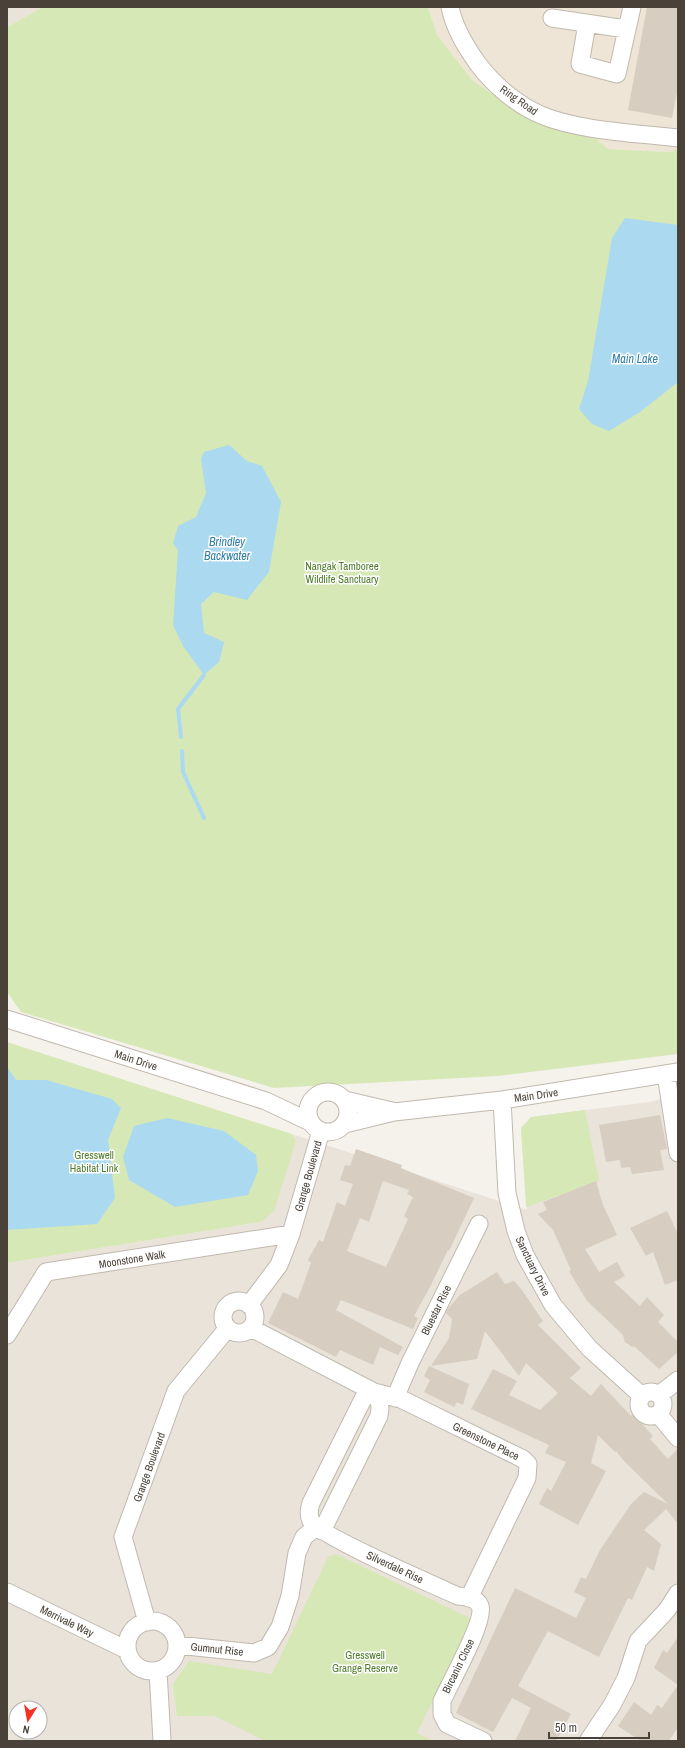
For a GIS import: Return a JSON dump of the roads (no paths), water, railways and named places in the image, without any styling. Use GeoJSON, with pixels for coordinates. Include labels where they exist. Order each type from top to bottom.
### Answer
{"type":"FeatureCollection","features":[{"type":"Feature","properties":{"kind":"street","name":"Ring Road"},"geometry":{"type":"LineString","coordinates":[[450,7],[462,38],[470,53],[486,74],[514,98],[540,115],[564,123],[678,138]]}},
{"type":"Feature","properties":{"kind":"street"},"geometry":{"type":"LineString","coordinates":[[587,24],[580,64],[617,74],[632,7]]}},
{"type":"Feature","properties":{"kind":"street"},"geometry":{"type":"LineString","coordinates":[[552,18],[626,29]]}},
{"type":"Feature","properties":{"kind":"street","name":"Main Drive"},"geometry":{"type":"LineString","coordinates":[[7,1019],[266,1101],[316,1126]]}},
{"type":"Feature","properties":{"kind":"street"},"geometry":{"type":"LineString","coordinates":[[672,1073],[678,1153]]}},
{"type":"Feature","properties":{"kind":"street","name":"Main Drive"},"geometry":{"type":"LineString","coordinates":[[345,1124],[394,1112],[502,1100],[672,1073]]}},
{"type":"Feature","properties":{"kind":"street"},"geometry":{"type":"LineString","coordinates":[[328,1092],[340,1095],[345,1100],[349,1112],[345,1124],[334,1132],[316,1126],[308,1111],[311,1101],[321,1093],[328,1092]]}},
{"type":"Feature","properties":{"kind":"street","name":"Main Drive"},"geometry":{"type":"LineString","coordinates":[[345,1100],[394,1112]]}},
{"type":"Feature","properties":{"kind":"street","name":"Sanctuary Drive"},"geometry":{"type":"LineString","coordinates":[[502,1100],[508,1193],[516,1231],[525,1255],[553,1305],[589,1348],[642,1396]]}},
{"type":"Feature","properties":{"kind":"street","name":"Main Drive"},"geometry":{"type":"LineString","coordinates":[[266,1101],[311,1101]]}},
{"type":"Feature","properties":{"kind":"street","name":"Grange Boulevard"},"geometry":{"type":"LineString","coordinates":[[249,1305],[279,1264],[290,1234],[316,1126]]}},
{"type":"Feature","properties":{"kind":"street","name":"Bluestar Rise"},"geometry":{"type":"LineString","coordinates":[[395,1398],[410,1363],[479,1224]]}},
{"type":"Feature","properties":{"kind":"street","name":"Moonstone Walk"},"geometry":{"type":"LineString","coordinates":[[7,1335],[46,1272],[290,1234]]}},
{"type":"Feature","properties":{"kind":"street"},"geometry":{"type":"LineString","coordinates":[[236,1302],[249,1305],[255,1314],[255,1320],[251,1328],[242,1333],[236,1333],[227,1329],[223,1318],[226,1307],[236,1302]]}},
{"type":"Feature","properties":{"kind":"street"},"geometry":{"type":"LineString","coordinates":[[251,1328],[371,1390],[379,1399],[381,1407],[379,1416],[319,1529],[311,1521],[310,1503],[371,1390]]}},
{"type":"Feature","properties":{"kind":"street","name":"Grange Boulevard"},"geometry":{"type":"LineString","coordinates":[[147,1622],[123,1537],[176,1391],[227,1329]]}},
{"type":"Feature","properties":{"kind":"street"},"geometry":{"type":"LineString","coordinates":[[659,1395],[678,1380]]}},
{"type":"Feature","properties":{"kind":"street","name":"Greenstone Place"},"geometry":{"type":"LineString","coordinates":[[371,1390],[395,1398],[523,1459],[528,1464],[527,1478],[469,1598]]}},
{"type":"Feature","properties":{"kind":"street"},"geometry":{"type":"LineString","coordinates":[[650,1392],[659,1395],[664,1402],[664,1406],[658,1415],[649,1417],[642,1412],[639,1404],[642,1396],[650,1392]]}},
{"type":"Feature","properties":{"kind":"street"},"geometry":{"type":"LineString","coordinates":[[658,1415],[678,1438]]}},
{"type":"Feature","properties":{"kind":"street","name":"Silverdale Rise"},"geometry":{"type":"LineString","coordinates":[[319,1529],[458,1596],[469,1598]]}},
{"type":"Feature","properties":{"kind":"street","name":"Gumnut Rise"},"geometry":{"type":"LineString","coordinates":[[177,1645],[254,1653],[268,1647],[280,1627],[290,1596],[297,1553],[304,1538],[319,1529]]}},
{"type":"Feature","properties":{"kind":"street","name":"Merrivale Way"},"geometry":{"type":"LineString","coordinates":[[7,1592],[127,1650]]}},
{"type":"Feature","properties":{"kind":"street"},"geometry":{"type":"LineString","coordinates":[[588,1741],[612,1705],[626,1678],[638,1641],[667,1610],[678,1593]]}},
{"type":"Feature","properties":{"kind":"street","name":"Bircanin Close"},"geometry":{"type":"LineString","coordinates":[[469,1598],[476,1601],[480,1606],[480,1621],[442,1701],[442,1714],[447,1724],[483,1741]]}},
{"type":"Feature","properties":{"kind":"street"},"geometry":{"type":"LineString","coordinates":[[147,1622],[156,1622],[168,1627],[176,1638],[176,1654],[165,1668],[158,1671],[149,1672],[138,1668],[131,1662],[127,1650],[127,1642],[132,1631],[138,1625],[147,1622]]}},
{"type":"Feature","properties":{"kind":"street"},"geometry":{"type":"LineString","coordinates":[[158,1671],[162,1741]]}},
{"type":"Feature","properties":{"kind":"water","name":"Main Lake"},"geometry":{"type":"Polygon","coordinates":[[[625,218],[678,225],[678,382],[640,412],[609,431],[592,424],[579,409],[588,381],[612,238],[625,218]]]}},
{"type":"Feature","properties":{"kind":"water","name":"Brindley Backwater"},"geometry":{"type":"Polygon","coordinates":[[[229,445],[247,461],[262,466],[281,502],[269,572],[247,600],[214,592],[201,604],[204,633],[224,642],[219,662],[204,675],[183,646],[173,625],[178,550],[173,543],[178,526],[196,517],[206,493],[201,459],[204,452],[229,445]]]}},
{"type":"Feature","properties":{"kind":"water"},"geometry":{"type":"Polygon","coordinates":[[[7,1067],[16,1080],[46,1080],[112,1099],[121,1108],[108,1140],[115,1198],[97,1224],[7,1230],[7,1067]]]}},
{"type":"Feature","properties":{"kind":"water"},"geometry":{"type":"Polygon","coordinates":[[[167,1118],[224,1131],[256,1155],[258,1171],[248,1195],[175,1207],[129,1180],[123,1157],[134,1126],[167,1118]]]}},
{"type":"Feature","properties":{"kind":"waterway"},"geometry":{"type":"LineString","coordinates":[[181,737],[178,709],[204,675]]}},
{"type":"Feature","properties":{"kind":"waterway"},"geometry":{"type":"LineString","coordinates":[[182,751],[183,772],[204,818]]}},
{"type":"Feature","properties":{"kind":"park label","name":"Nangak Tamboree Wildlife Sanctuary"},"geometry":{"type":"Point","coordinates":[342,572]}},
{"type":"Feature","properties":{"kind":"park label","name":"Gresswell Habitat Link"},"geometry":{"type":"Point","coordinates":[94,1161]}},
{"type":"Feature","properties":{"kind":"park label","name":"Gresswell Grange Reserve"},"geometry":{"type":"Point","coordinates":[365,1661]}}]}
